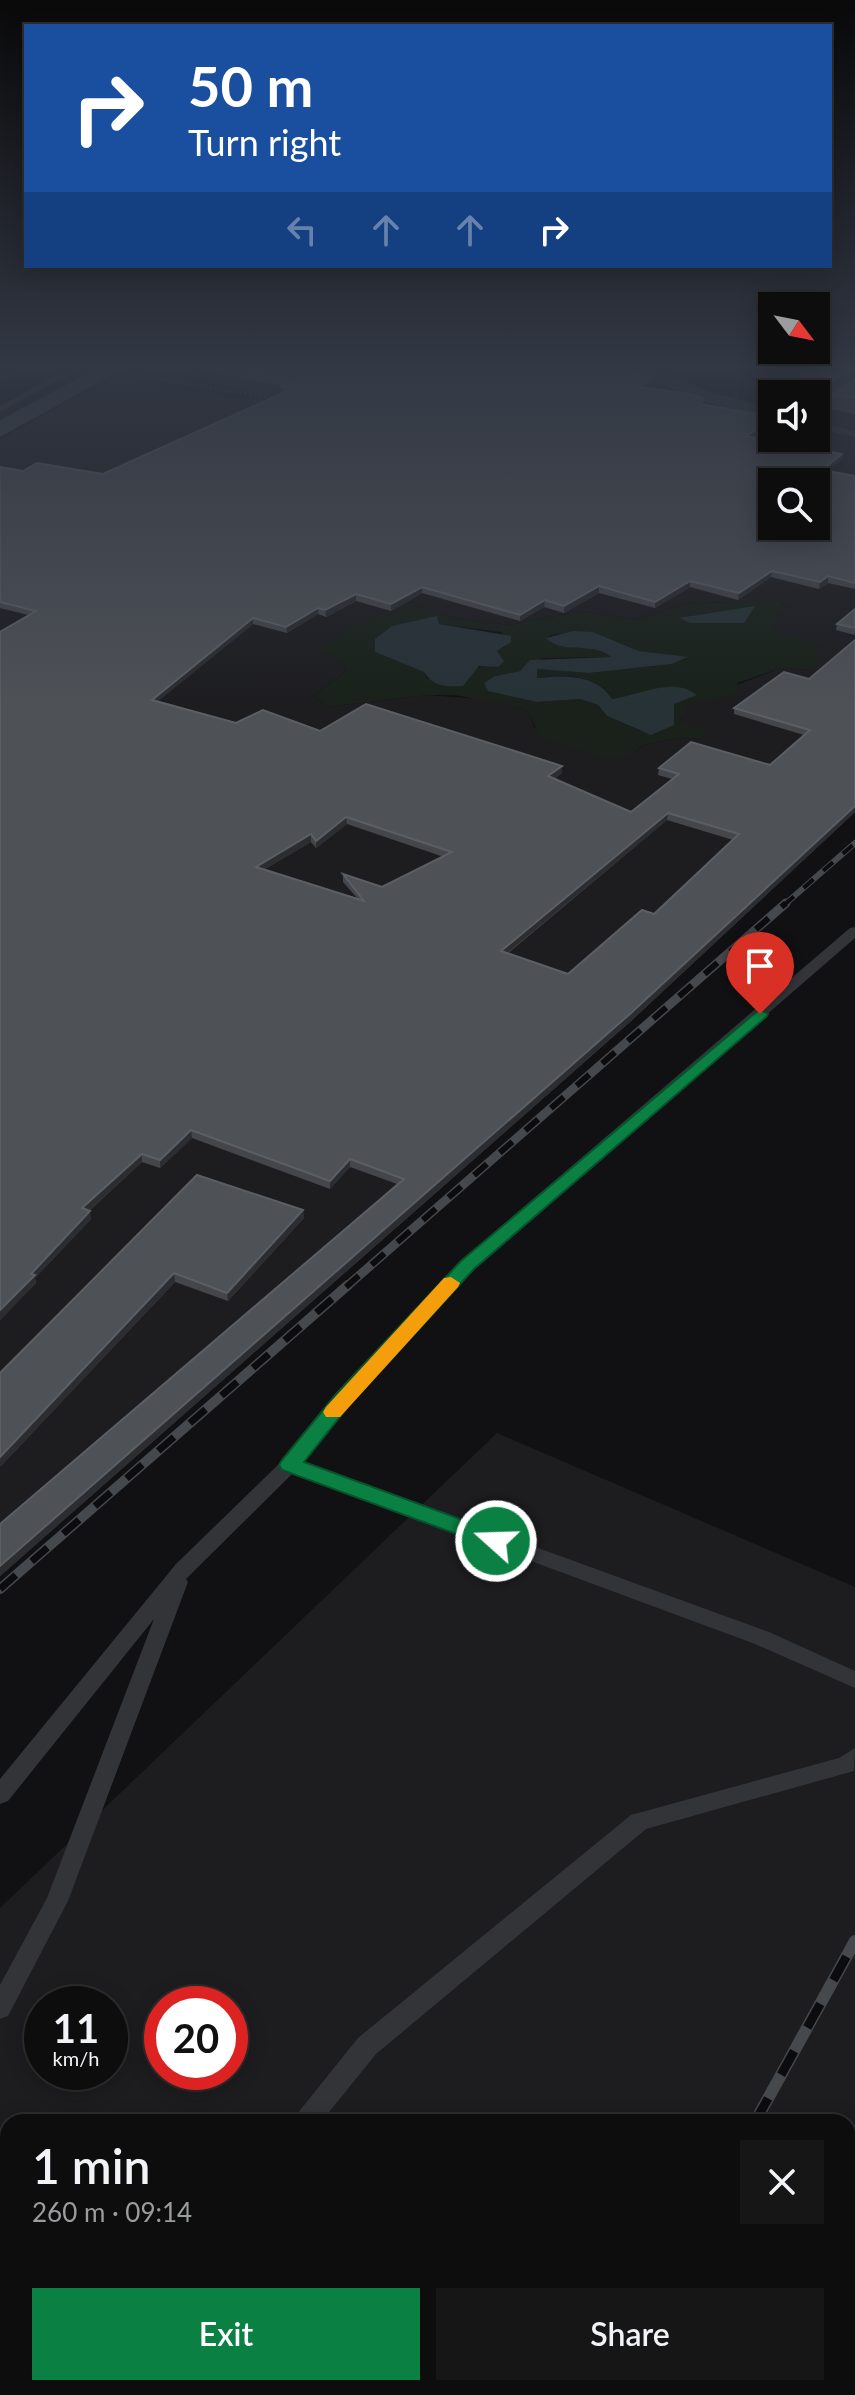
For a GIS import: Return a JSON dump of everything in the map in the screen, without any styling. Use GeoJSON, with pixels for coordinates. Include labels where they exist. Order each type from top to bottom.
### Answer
{"type":"FeatureCollection","features":[{"type":"Feature","properties":{"kind":"lane"},"geometry":{"type":"LineString","coordinates":[[0,1795],[183,1569],[290,1465],[344,1398],[467,1265],[855,931]]}},
{"type":"Feature","properties":{"kind":"lane"},"geometry":{"type":"LineString","coordinates":[[290,1465],[762,1638],[855,1680]]}},
{"type":"Feature","properties":{"kind":"lane"},"geometry":{"type":"LineString","coordinates":[[0,2008],[57,1901],[183,1569]]}},
{"type":"Feature","properties":{"kind":"lane"},"geometry":{"type":"LineString","coordinates":[[312,2114],[367,2046],[639,1822],[846,1765],[855,1757]]}},
{"type":"Feature","properties":{"kind":"shaded area"},"geometry":{"type":"Polygon","coordinates":[[[0,481],[758,481],[758,540],[830,540],[830,481],[855,481],[855,812],[631,1021],[0,1576],[0,481]],[[779,602],[682,604],[635,620],[581,611],[511,625],[457,619],[418,606],[342,660],[346,671],[314,696],[328,707],[427,695],[480,699],[524,709],[534,727],[633,753],[643,745],[679,738],[702,739],[683,724],[680,716],[687,704],[781,668],[811,670],[769,630],[786,606],[779,602]]]}},
{"type":"Feature","properties":{"kind":"shaded area"},"geometry":{"type":"Polygon","coordinates":[[[779,602],[787,607],[770,630],[809,639],[816,645],[818,664],[811,670],[781,668],[737,683],[737,694],[688,704],[680,717],[684,724],[709,730],[702,739],[679,738],[643,745],[633,753],[607,760],[539,736],[524,709],[455,695],[427,695],[328,707],[314,696],[346,671],[342,660],[322,653],[320,648],[353,627],[399,607],[418,606],[457,619],[511,625],[581,611],[635,620],[682,604],[779,602]],[[438,624],[375,652],[424,672],[428,679],[470,677],[473,671],[498,656],[497,650],[505,647],[502,632],[438,624]],[[593,632],[554,634],[546,638],[612,657],[543,658],[520,671],[495,676],[485,683],[537,702],[580,699],[598,705],[607,716],[641,731],[671,712],[674,704],[637,695],[612,699],[589,680],[558,676],[537,678],[537,669],[590,673],[672,664],[687,658],[639,651],[593,632]]]}},
{"type":"Feature","properties":{"kind":"shaded area"},"geometry":{"type":"Polygon","coordinates":[[[755,606],[744,623],[690,623],[679,618],[755,606]]]}},
{"type":"Feature","properties":{"kind":"shaded area"},"geometry":{"type":"Polygon","coordinates":[[[437,616],[439,624],[511,636],[511,642],[497,651],[504,661],[498,667],[479,666],[463,686],[451,686],[436,683],[424,672],[375,652],[375,639],[392,626],[437,616]]]}},
{"type":"Feature","properties":{"kind":"shaded area"},"geometry":{"type":"Polygon","coordinates":[[[573,631],[593,632],[639,651],[688,657],[672,664],[589,673],[537,669],[537,678],[579,678],[598,685],[612,699],[667,687],[678,687],[697,695],[674,704],[674,725],[651,735],[607,716],[598,705],[580,699],[537,702],[488,691],[484,683],[495,676],[520,671],[530,660],[611,657],[595,650],[560,646],[546,638],[573,631]]]}},
{"type":"Feature","properties":{"kind":"shaded area"},"geometry":{"type":"Polygon","coordinates":[[[497,1433],[855,1587],[855,2114],[0,2114],[0,1908],[497,1433]]]}},
{"type":"Feature","properties":{"kind":"building"},"geometry":{"type":"Polygon","coordinates":[[[0,481],[758,481],[758,540],[830,540],[830,481],[855,481],[855,583],[828,576],[820,582],[772,571],[739,593],[690,581],[655,602],[599,586],[564,606],[545,600],[520,615],[422,587],[391,604],[356,594],[325,610],[318,608],[286,627],[253,618],[152,700],[236,723],[263,710],[320,731],[366,704],[562,766],[548,776],[631,812],[679,774],[659,768],[691,742],[770,765],[810,730],[734,708],[784,672],[809,679],[855,640],[855,806],[631,1013],[0,1566],[0,1524],[404,1179],[350,1159],[330,1181],[191,1130],[160,1160],[142,1154],[82,1208],[90,1211],[0,1310],[0,632],[36,611],[0,602],[0,481]],[[668,813],[501,951],[568,974],[642,910],[654,914],[739,834],[668,813]],[[346,817],[316,841],[311,834],[256,867],[364,901],[343,874],[382,887],[452,852],[346,817]]]}},
{"type":"Feature","properties":{"kind":"building"},"geometry":{"type":"Polygon","coordinates":[[[855,609],[855,628],[837,624],[855,609]]]}},
{"type":"Feature","properties":{"kind":"building"},"geometry":{"type":"Polygon","coordinates":[[[197,1175],[303,1210],[227,1293],[174,1273],[0,1457],[0,1373],[197,1175]]]}},
{"type":"Feature","properties":{"kind":"railway"},"geometry":{"type":"LineString","coordinates":[[784,905],[855,843]]}},
{"type":"Feature","properties":{"kind":"railway"},"geometry":{"type":"LineString","coordinates":[[346,1287],[786,903]]}},
{"type":"Feature","properties":{"kind":"railway"},"geometry":{"type":"LineString","coordinates":[[0,1589],[348,1285]]}},
{"type":"Feature","properties":{"kind":"railway"},"geometry":{"type":"LineString","coordinates":[[759,2114],[855,1941]]}},
{"type":"Feature","properties":{"kind":"slow traffic"},"geometry":{"type":"LineString","coordinates":[[333,1412],[451,1283]]}},
{"type":"Feature","properties":{"kind":"route"},"geometry":{"type":"LineString","coordinates":[[496,1541],[290,1465],[344,1398],[467,1265],[760,1014]]}}]}
